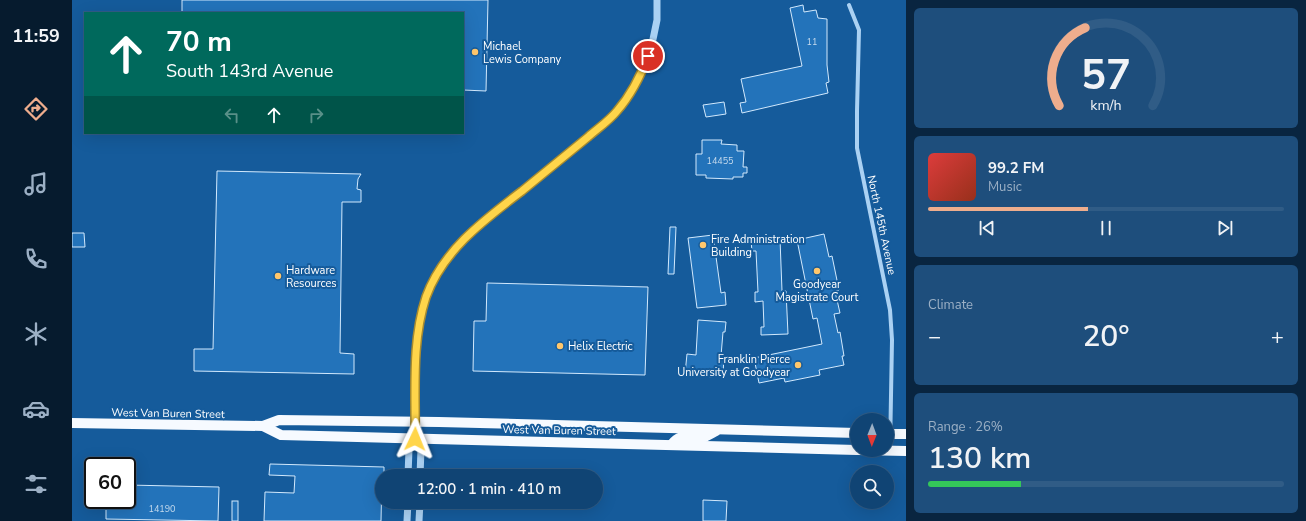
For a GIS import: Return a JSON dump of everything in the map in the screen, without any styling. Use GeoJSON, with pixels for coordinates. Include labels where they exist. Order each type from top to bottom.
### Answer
{"type":"FeatureCollection","features":[{"type":"Feature","properties":{"kind":"main road","name":"West Van Buren Street"},"geometry":{"type":"LineString","coordinates":[[72,423],[264,426],[279,420],[850,433]]}},
{"type":"Feature","properties":{"kind":"main road"},"geometry":{"type":"LineString","coordinates":[[415,422],[415,439]]}},
{"type":"Feature","properties":{"kind":"main road","name":"West Van Buren Street"},"geometry":{"type":"LineString","coordinates":[[264,426],[281,435],[850,450]]}},
{"type":"Feature","properties":{"kind":"main road"},"geometry":{"type":"LineString","coordinates":[[671,445],[676,438],[703,437],[720,430]]}},
{"type":"Feature","properties":{"kind":"main road"},"geometry":{"type":"LineString","coordinates":[[894,434],[906,434]]}},
{"type":"Feature","properties":{"kind":"main road","name":"West Van Buren Street"},"geometry":{"type":"LineString","coordinates":[[894,451],[906,451]]}},
{"type":"Feature","properties":{"kind":"street"},"geometry":{"type":"LineString","coordinates":[[415,422],[415,359],[418,330],[426,297],[444,263],[474,229],[617,112],[644,68],[652,44],[657,20],[657,0]]}},
{"type":"Feature","properties":{"kind":"street","name":"North 145th Avenue"},"geometry":{"type":"LineString","coordinates":[[849,5],[859,30],[857,148],[890,310],[892,340],[890,413]]}},
{"type":"Feature","properties":{"kind":"street"},"geometry":{"type":"LineString","coordinates":[[408,469],[409,449],[415,439],[421,449],[420,469]]}},
{"type":"Feature","properties":{"kind":"street"},"geometry":{"type":"LineString","coordinates":[[407,521],[408,509]]}},
{"type":"Feature","properties":{"kind":"street"},"geometry":{"type":"LineString","coordinates":[[419,521],[420,509]]}},
{"type":"Feature","properties":{"kind":"building","name":"Michael Lewis Company"},"geometry":{"type":"Polygon","coordinates":[[[182,0],[488,0],[486,91],[464,90],[464,12],[182,12],[182,0]]]}},
{"type":"Feature","properties":{"kind":"building"},"geometry":{"type":"Polygon","coordinates":[[[803,5],[804,12],[816,10],[818,18],[827,19],[827,65],[829,82],[826,83],[828,93],[742,113],[740,103],[746,102],[741,79],[802,66],[790,8],[803,5]]]}},
{"type":"Feature","properties":{"kind":"building"},"geometry":{"type":"Polygon","coordinates":[[[724,102],[726,114],[706,117],[703,105],[724,102]]]}},
{"type":"Feature","properties":{"kind":"building"},"geometry":{"type":"Polygon","coordinates":[[[702,140],[722,140],[721,144],[737,145],[737,151],[744,151],[743,167],[747,167],[747,173],[743,173],[743,177],[733,177],[733,179],[706,178],[706,175],[696,175],[696,154],[702,154],[702,140]]]}},
{"type":"Feature","properties":{"kind":"building","name":"Hardware Resources"},"geometry":{"type":"Polygon","coordinates":[[[217,171],[361,174],[358,179],[357,189],[361,190],[361,202],[342,202],[340,353],[354,354],[354,374],[194,371],[194,349],[213,349],[217,171]]]}},
{"type":"Feature","properties":{"kind":"building"},"geometry":{"type":"Polygon","coordinates":[[[670,227],[676,227],[674,274],[668,274],[670,227]]]}},
{"type":"Feature","properties":{"kind":"building"},"geometry":{"type":"Polygon","coordinates":[[[72,233],[84,233],[85,247],[72,247],[72,233]]]}},
{"type":"Feature","properties":{"kind":"building"},"geometry":{"type":"Polygon","coordinates":[[[824,234],[829,257],[832,256],[839,290],[835,291],[840,313],[834,314],[838,333],[840,332],[844,365],[819,370],[820,375],[785,382],[784,378],[759,383],[754,358],[822,344],[817,318],[813,319],[797,240],[824,234]]]}},
{"type":"Feature","properties":{"kind":"building"},"geometry":{"type":"Polygon","coordinates":[[[713,235],[721,293],[725,292],[726,305],[697,308],[688,238],[713,235]]]}},
{"type":"Feature","properties":{"kind":"building"},"geometry":{"type":"Polygon","coordinates":[[[780,239],[782,291],[786,291],[788,334],[761,335],[761,327],[764,327],[763,301],[755,302],[755,292],[758,292],[756,251],[752,251],[751,241],[780,239]]]}},
{"type":"Feature","properties":{"kind":"building","name":"Helix Electric"},"geometry":{"type":"Polygon","coordinates":[[[487,283],[648,287],[645,375],[473,371],[474,321],[486,321],[487,283]]]}},
{"type":"Feature","properties":{"kind":"building"},"geometry":{"type":"Polygon","coordinates":[[[698,320],[726,322],[725,332],[723,332],[721,356],[724,356],[723,375],[713,374],[713,377],[685,374],[687,354],[696,355],[698,320]]]}},
{"type":"Feature","properties":{"kind":"building"},"geometry":{"type":"Polygon","coordinates":[[[270,464],[384,467],[384,469],[375,469],[375,509],[381,509],[381,521],[264,521],[265,492],[294,493],[295,476],[269,475],[270,464]]]}},
{"type":"Feature","properties":{"kind":"building"},"geometry":{"type":"Polygon","coordinates":[[[136,485],[219,487],[218,521],[106,519],[106,509],[136,509],[136,485]]]}},
{"type":"Feature","properties":{"kind":"building"},"geometry":{"type":"Polygon","coordinates":[[[703,500],[727,501],[726,521],[703,521],[703,500]]]}},
{"type":"Feature","properties":{"kind":"building"},"geometry":{"type":"Polygon","coordinates":[[[232,501],[238,501],[238,521],[232,521],[232,501]]]}},
{"type":"Feature","properties":{"kind":"place","name":"Michael Lewis Company"},"geometry":{"type":"Point","coordinates":[475,52]}},
{"type":"Feature","properties":{"kind":"place","name":"Fire Administration Building"},"geometry":{"type":"Point","coordinates":[703,245]}},
{"type":"Feature","properties":{"kind":"place","name":"Goodyear Magistrate Court"},"geometry":{"type":"Point","coordinates":[817,271]}},
{"type":"Feature","properties":{"kind":"place","name":"Hardware Resources"},"geometry":{"type":"Point","coordinates":[278,276]}},
{"type":"Feature","properties":{"kind":"place","name":"Helix Electric"},"geometry":{"type":"Point","coordinates":[560,346]}},
{"type":"Feature","properties":{"kind":"place","name":"Franklin Pierce University at Goodyear"},"geometry":{"type":"Point","coordinates":[798,365]}},
{"type":"Feature","properties":{"kind":"route"},"geometry":{"type":"LineString","coordinates":[[415,439],[415,359],[418,330],[426,297],[444,263],[474,229],[617,112],[644,68],[648,56]]}}]}
